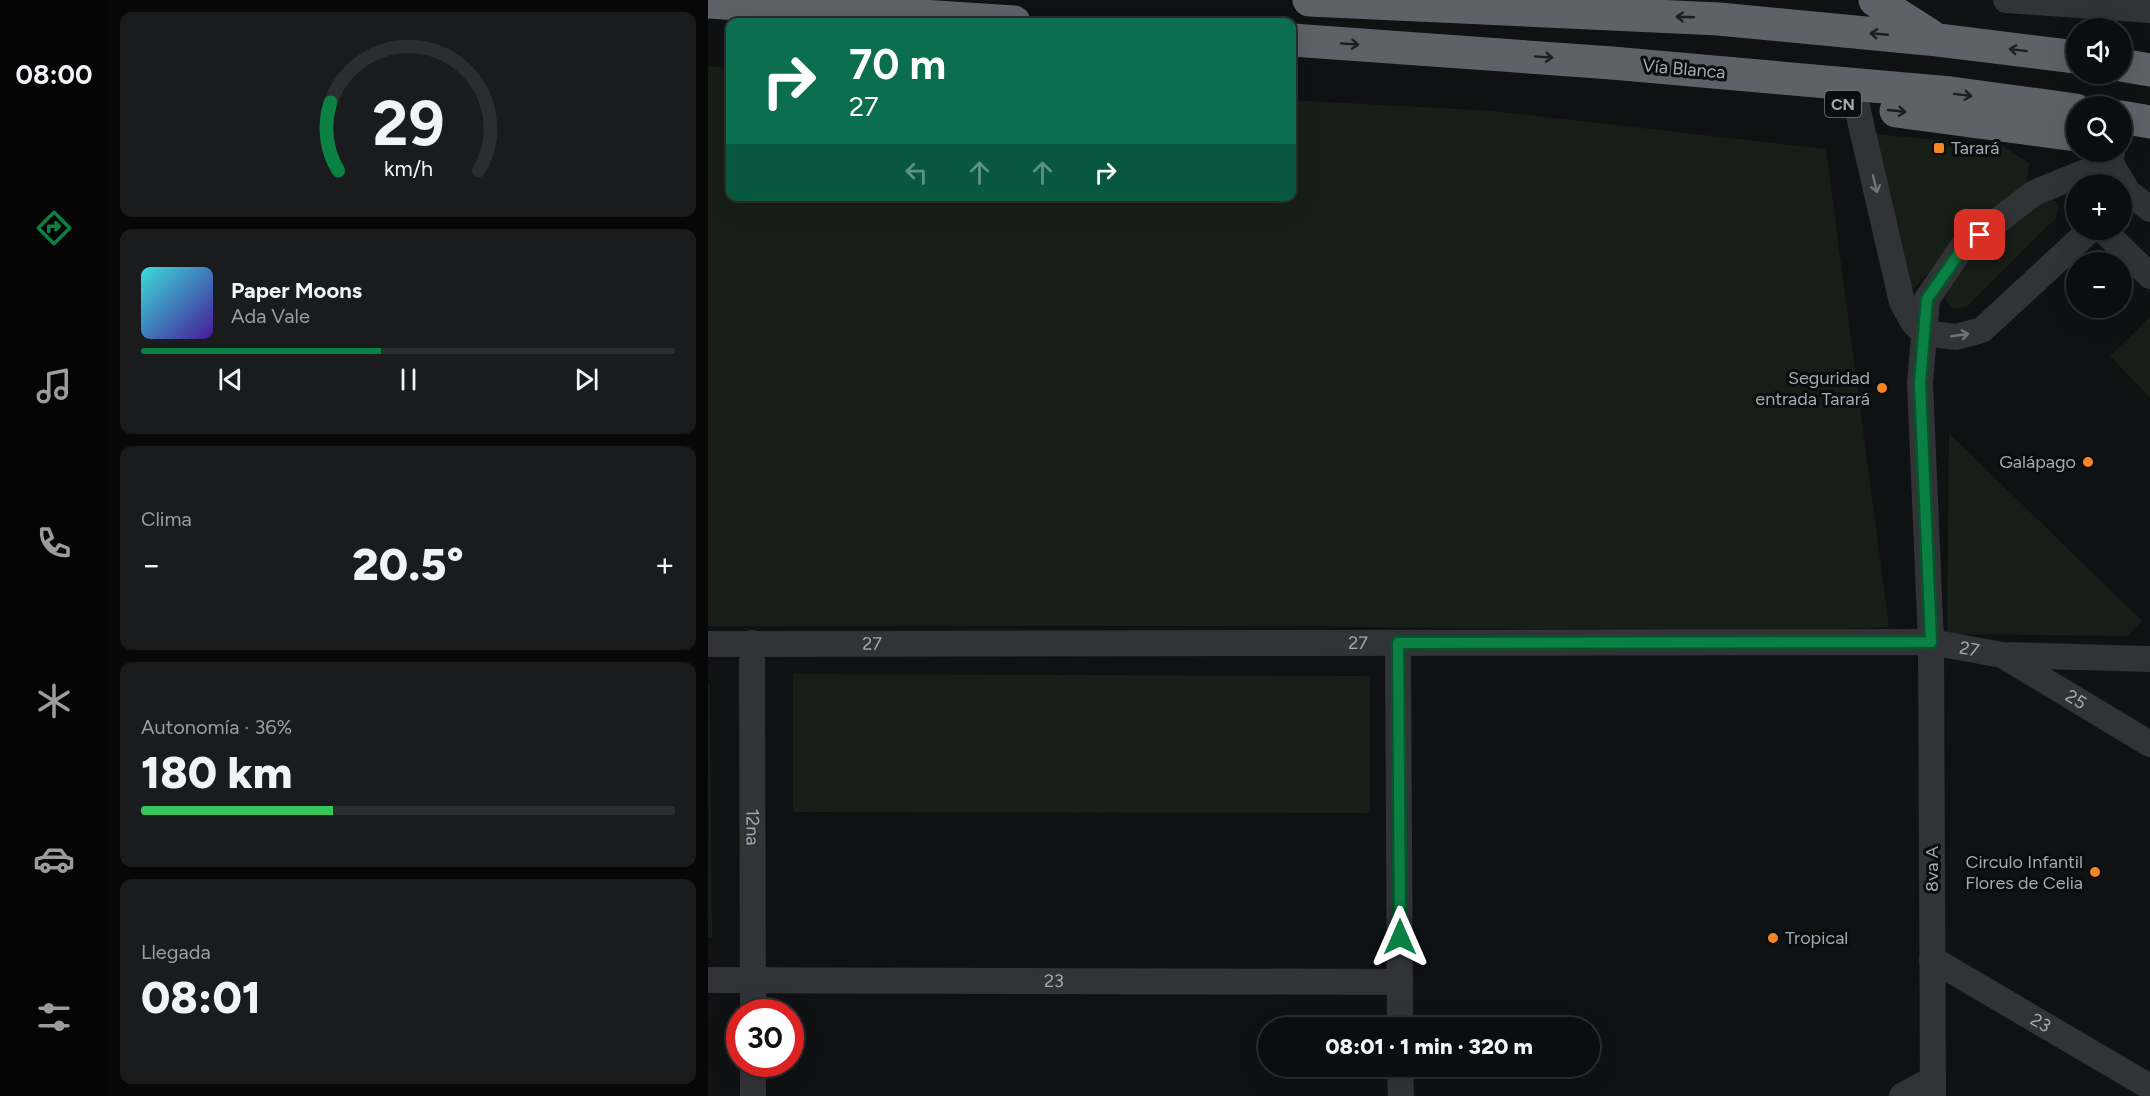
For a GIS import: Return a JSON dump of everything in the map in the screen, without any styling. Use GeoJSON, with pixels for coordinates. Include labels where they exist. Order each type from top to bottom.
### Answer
{"type":"FeatureCollection","features":[{"type":"Feature","properties":{"kind":"highway"},"geometry":{"type":"LineString","coordinates":[[1309,0],[1563,6],[1938,40],[2066,56]]}},
{"type":"Feature","properties":{"kind":"highway"},"geometry":{"type":"LineString","coordinates":[[1875,0],[1938,40]]}},
{"type":"Feature","properties":{"kind":"highway"},"geometry":{"type":"LineString","coordinates":[[708,2],[953,18]]}},
{"type":"Feature","properties":{"kind":"highway"},"geometry":{"type":"LineString","coordinates":[[1563,6],[1612,63]]}},
{"type":"Feature","properties":{"kind":"highway","name":"Vía Blanca"},"geometry":{"type":"LineString","coordinates":[[1296,40],[1612,63],[1951,93],[2066,109]]}},
{"type":"Feature","properties":{"kind":"highway","name":"CN"},"geometry":{"type":"LineString","coordinates":[[1612,63],[1857,107],[1938,115],[2066,134]]}},
{"type":"Feature","properties":{"kind":"highway"},"geometry":{"type":"LineString","coordinates":[[2132,67],[2150,70]]}},
{"type":"Feature","properties":{"kind":"highway"},"geometry":{"type":"LineString","coordinates":[[2132,119],[2150,122]]}},
{"type":"Feature","properties":{"kind":"highway"},"geometry":{"type":"LineString","coordinates":[[2132,148],[2150,143]]}},
{"type":"Feature","properties":{"kind":"street"},"geometry":{"type":"LineString","coordinates":[[2006,0],[2150,10]]}},
{"type":"Feature","properties":{"kind":"street"},"geometry":{"type":"LineString","coordinates":[[1857,107],[1902,302],[1913,322],[1924,333],[1956,337],[1982,330],[2079,240]]}},
{"type":"Feature","properties":{"kind":"street","name":"8va A"},"geometry":{"type":"LineString","coordinates":[[1933,1088],[1931,642],[1920,383],[1927,299],[1962,249],[2034,193],[2094,162]]}},
{"type":"Feature","properties":{"kind":"street"},"geometry":{"type":"LineString","coordinates":[[2132,200],[2150,209]]}},
{"type":"Feature","properties":{"kind":"street"},"geometry":{"type":"LineString","coordinates":[[2113,240],[2150,276]]}},
{"type":"Feature","properties":{"kind":"street","name":"27"},"geometry":{"type":"LineString","coordinates":[[708,644],[1931,642],[2002,655],[2150,659]]}},
{"type":"Feature","properties":{"kind":"street"},"geometry":{"type":"LineString","coordinates":[[1398,643],[1400,1017]]}},
{"type":"Feature","properties":{"kind":"street","name":"12na"},"geometry":{"type":"LineString","coordinates":[[752,644],[753,999]]}},
{"type":"Feature","properties":{"kind":"street","name":"25"},"geometry":{"type":"LineString","coordinates":[[2002,655],[2150,744]]}},
{"type":"Feature","properties":{"kind":"street","name":"23"},"geometry":{"type":"LineString","coordinates":[[1932,959],[2150,1087]]}},
{"type":"Feature","properties":{"kind":"street","name":"23"},"geometry":{"type":"LineString","coordinates":[[708,980],[1400,982]]}},
{"type":"Feature","properties":{"kind":"street"},"geometry":{"type":"LineString","coordinates":[[753,1077],[753,1096]]}},
{"type":"Feature","properties":{"kind":"street"},"geometry":{"type":"LineString","coordinates":[[1400,1077],[1401,1096]]}},
{"type":"Feature","properties":{"kind":"street"},"geometry":{"type":"LineString","coordinates":[[1902,1096],[1933,1088]]}},
{"type":"Feature","properties":{"kind":"shaded area"},"geometry":{"type":"Polygon","coordinates":[[[708,66],[726,68],[726,201],[1296,201],[1296,100],[1494,111],[1826,149],[1889,627],[1784,632],[1268,626],[708,626],[708,66]]]}},
{"type":"Feature","properties":{"kind":"shaded area"},"geometry":{"type":"Polygon","coordinates":[[[1875,134],[2003,146],[2029,163],[2026,188],[1962,236],[1909,294],[1875,134]]]}},
{"type":"Feature","properties":{"kind":"shaded area"},"geometry":{"type":"Polygon","coordinates":[[[2048,199],[2056,201],[2059,207],[2056,218],[1966,307],[1953,309],[1946,301],[1945,289],[1966,257],[2048,199]]]}},
{"type":"Feature","properties":{"kind":"shaded area"},"geometry":{"type":"Polygon","coordinates":[[[2150,317],[2150,398],[2110,356],[2150,317]]]}},
{"type":"Feature","properties":{"kind":"shaded area"},"geometry":{"type":"Polygon","coordinates":[[[1949,433],[2142,621],[2127,636],[1947,634],[1949,433]]]}},
{"type":"Feature","properties":{"kind":"shaded area"},"geometry":{"type":"Polygon","coordinates":[[[793,674],[1370,676],[1370,813],[793,812],[793,674]]]}},
{"type":"Feature","properties":{"kind":"shaded area"},"geometry":{"type":"Polygon","coordinates":[[[708,684],[710,684],[712,937],[708,937],[708,684]]]}},
{"type":"Feature","properties":{"kind":"place","name":"Tarará"},"geometry":{"type":"Point","coordinates":[1939,148]}},
{"type":"Feature","properties":{"kind":"place","name":"Seguridad entrada Tarará"},"geometry":{"type":"Point","coordinates":[1882,388]}},
{"type":"Feature","properties":{"kind":"place","name":"Galápago"},"geometry":{"type":"Point","coordinates":[2088,462]}},
{"type":"Feature","properties":{"kind":"place","name":"Circulo Infantil Flores de Celia"},"geometry":{"type":"Point","coordinates":[2095,872]}},
{"type":"Feature","properties":{"kind":"place","name":"Tropical"},"geometry":{"type":"Point","coordinates":[1773,938]}},
{"type":"Feature","properties":{"kind":"route"},"geometry":{"type":"LineString","coordinates":[[1400,937],[1398,643],[1931,642],[1920,383],[1927,299],[1962,249],[1980,235]]}}]}
